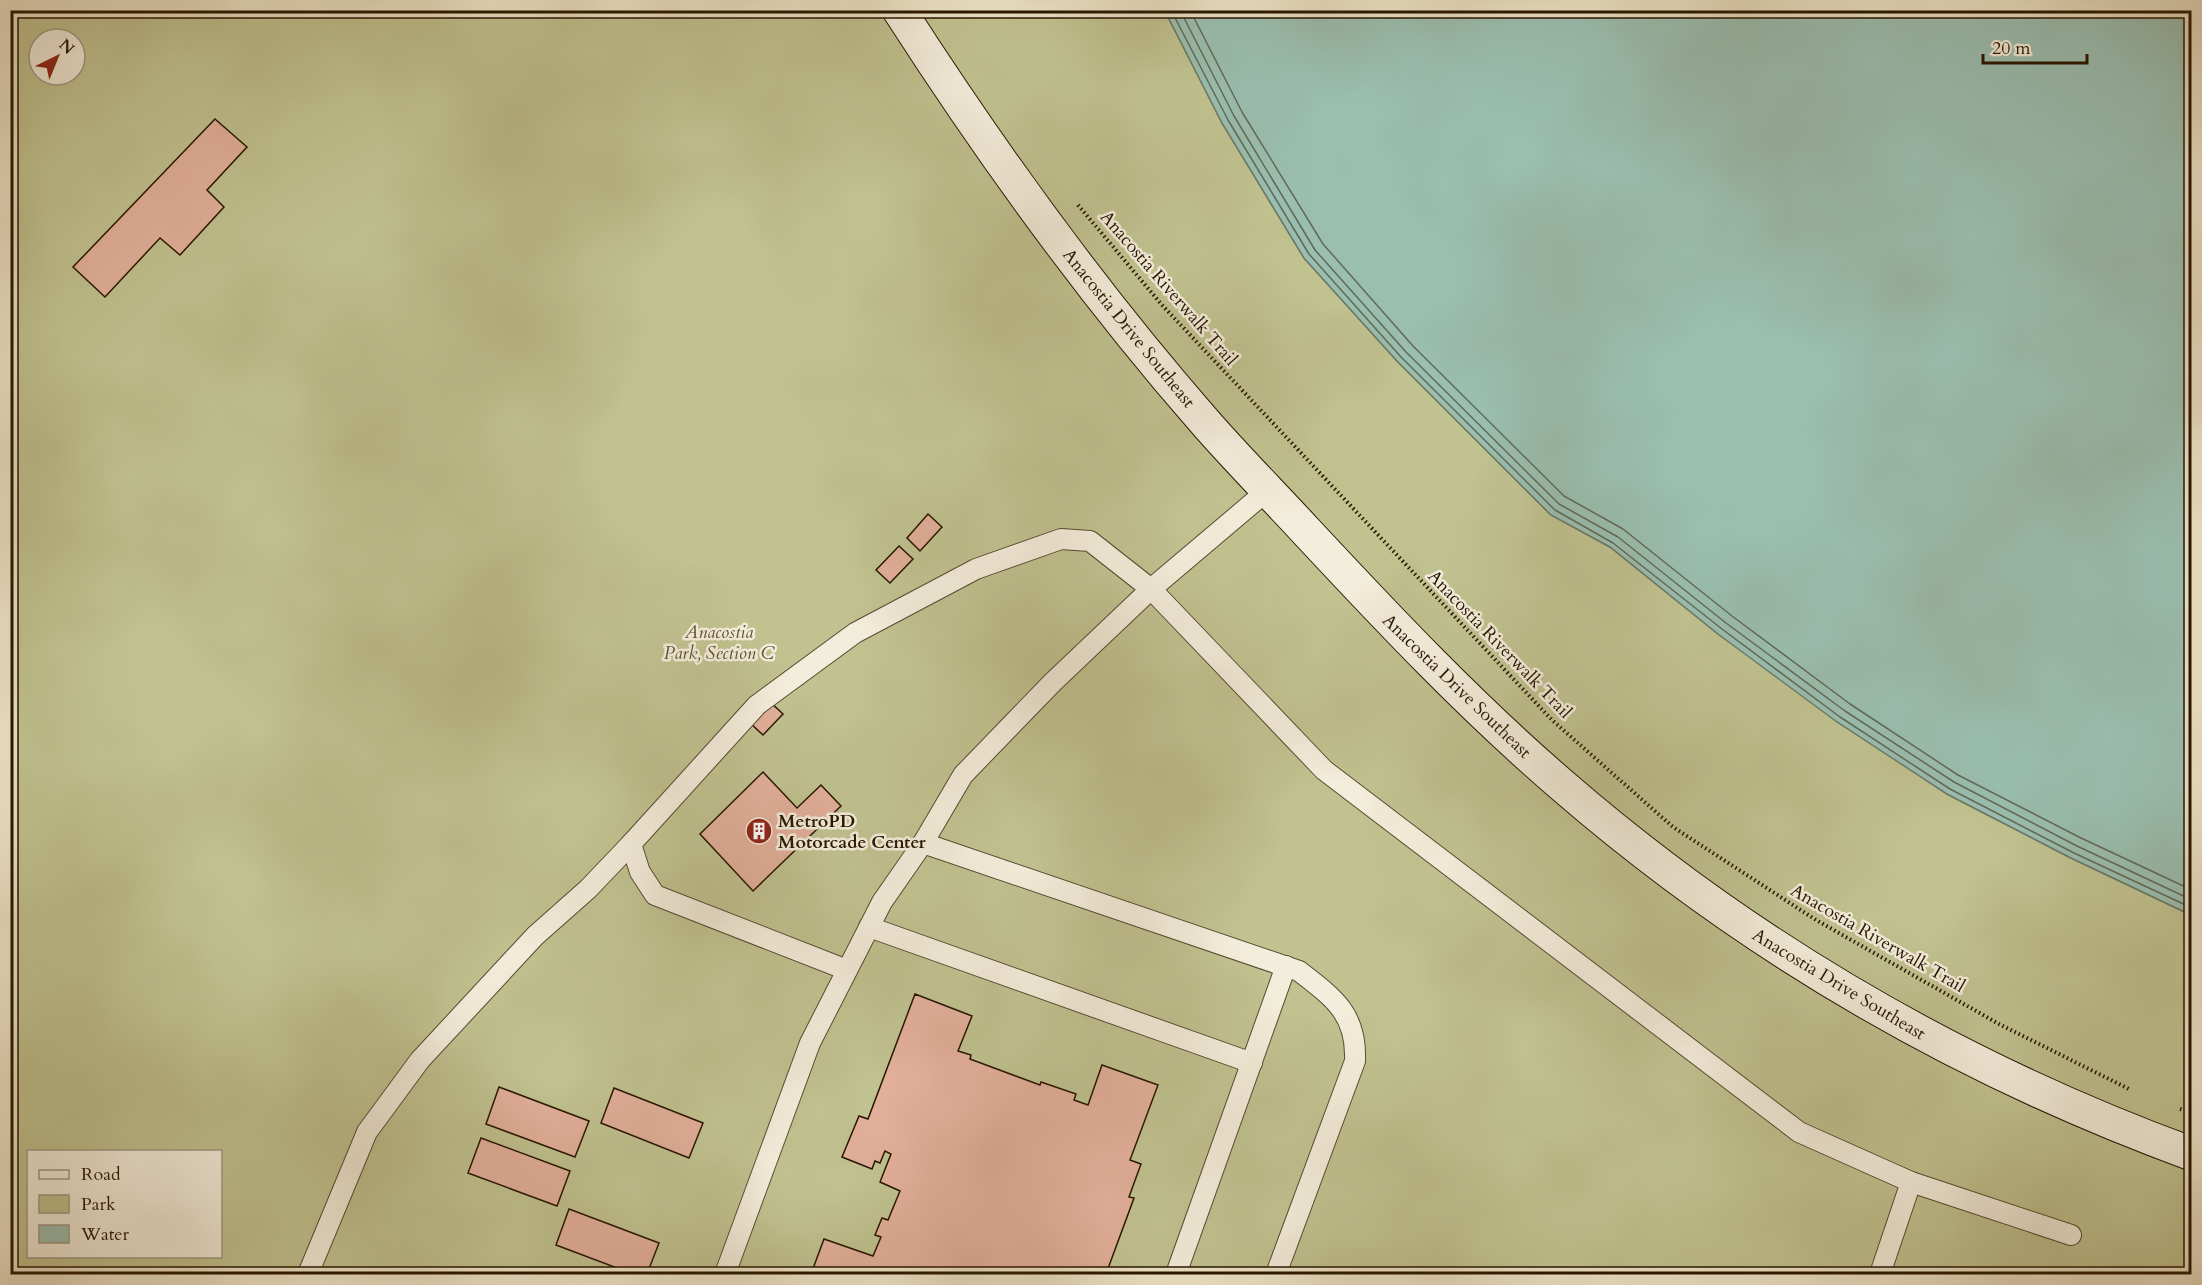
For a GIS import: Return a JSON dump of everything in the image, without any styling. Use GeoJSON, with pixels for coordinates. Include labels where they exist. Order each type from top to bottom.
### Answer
{"type":"FeatureCollection","features":[{"type":"Feature","properties":{"kind":"street","name":"Anacostia Drive Southeast"},"geometry":{"type":"LineString","coordinates":[[899,10],[948,87],[1034,208],[1204,421],[1383,614],[1545,771],[1614,829],[1704,898],[1806,968],[1916,1031],[2064,1103],[2192,1154]]}},
{"type":"Feature","properties":{"kind":"lane"},"geometry":{"type":"LineString","coordinates":[[725,1275],[810,1043],[882,902],[923,843],[963,776],[1053,682],[1151,589],[1269,490]]}},
{"type":"Feature","properties":{"kind":"lane"},"geometry":{"type":"LineString","coordinates":[[308,1275],[367,1132],[420,1060],[535,936],[588,890],[757,705],[855,633],[976,569],[1061,539],[1090,541],[1151,589],[1324,770],[1799,1132],[1911,1182],[2071,1235]]}},
{"type":"Feature","properties":{"kind":"lane"},"geometry":{"type":"LineString","coordinates":[[923,843],[1299,971],[1343,1007],[1353,1030],[1355,1061],[1276,1275]]}},
{"type":"Feature","properties":{"kind":"lane"},"geometry":{"type":"LineString","coordinates":[[631,844],[640,872],[655,895],[847,970]]}},
{"type":"Feature","properties":{"kind":"lane"},"geometry":{"type":"LineString","coordinates":[[869,927],[1252,1063]]}},
{"type":"Feature","properties":{"kind":"lane"},"geometry":{"type":"LineString","coordinates":[[1176,1275],[1286,966]]}},
{"type":"Feature","properties":{"kind":"lane"},"geometry":{"type":"LineString","coordinates":[[1880,1275],[1911,1182]]}},
{"type":"Feature","properties":{"kind":"path","name":"Anacostia Riverwalk Trail"},"geometry":{"type":"LineString","coordinates":[[1073,199],[1162,305],[1552,720],[1673,827],[1816,920],[1999,1024],[2133,1091]]}},
{"type":"Feature","properties":{"kind":"path"},"geometry":{"type":"LineString","coordinates":[[2172,1107],[2192,1113]]}},
{"type":"Feature","properties":{"kind":"green space","name":"Anacostia Park, Section C"},"geometry":{"type":"Polygon","coordinates":[[[10,11],[1165,11],[1222,123],[1304,258],[1397,361],[1551,515],[1610,547],[1718,634],[1947,794],[2071,858],[2191,915],[2191,1274],[11,1274],[10,11]]]}},
{"type":"Feature","properties":{"kind":"water"},"geometry":{"type":"Polygon","coordinates":[[[1165,11],[2191,11],[2191,915],[2071,858],[1947,794],[1837,722],[1718,634],[1610,547],[1551,515],[1397,361],[1304,258],[1222,123],[1165,11]]]}},
{"type":"Feature","properties":{"kind":"building"},"geometry":{"type":"Polygon","coordinates":[[[215,119],[247,147],[207,190],[224,207],[180,255],[160,238],[105,297],[73,267],[215,119]]]}},
{"type":"Feature","properties":{"kind":"building"},"geometry":{"type":"Polygon","coordinates":[[[928,514],[942,527],[920,551],[907,538],[928,514]]]}},
{"type":"Feature","properties":{"kind":"building"},"geometry":{"type":"Polygon","coordinates":[[[899,546],[913,559],[890,583],[876,570],[899,546]]]}},
{"type":"Feature","properties":{"kind":"building"},"geometry":{"type":"Polygon","coordinates":[[[769,701],[783,714],[763,735],[749,722],[769,701]]]}},
{"type":"Feature","properties":{"kind":"building","name":"MetroPD Motorcade Center"},"geometry":{"type":"Polygon","coordinates":[[[763,772],[797,808],[821,785],[841,806],[753,891],[700,834],[763,772]]]}},
{"type":"Feature","properties":{"kind":"building"},"geometry":{"type":"Polygon","coordinates":[[[915,994],[972,1016],[958,1051],[971,1055],[970,1059],[1040,1085],[1041,1082],[1076,1094],[1074,1100],[1088,1105],[1102,1065],[1158,1085],[1130,1160],[1141,1164],[1129,1197],[1134,1198],[1106,1274],[811,1274],[824,1239],[873,1256],[881,1237],[875,1235],[882,1218],[888,1220],[900,1191],[880,1182],[891,1154],[885,1151],[880,1163],[875,1161],[872,1169],[842,1157],[859,1116],[868,1119],[915,994]]]}},
{"type":"Feature","properties":{"kind":"building"},"geometry":{"type":"Polygon","coordinates":[[[499,1087],[589,1121],[575,1157],[486,1124],[499,1087]]]}},
{"type":"Feature","properties":{"kind":"building"},"geometry":{"type":"Polygon","coordinates":[[[614,1088],[703,1123],[689,1158],[601,1123],[614,1088]]]}},
{"type":"Feature","properties":{"kind":"building"},"geometry":{"type":"Polygon","coordinates":[[[481,1138],[570,1171],[557,1206],[468,1173],[481,1138]]]}},
{"type":"Feature","properties":{"kind":"building"},"geometry":{"type":"Polygon","coordinates":[[[569,1209],[659,1243],[647,1274],[633,1274],[556,1245],[569,1209]]]}},
{"type":"Feature","properties":{"kind":"place","name":"MetroPD Motorcade Center"},"geometry":{"type":"Point","coordinates":[759,831]}}]}
